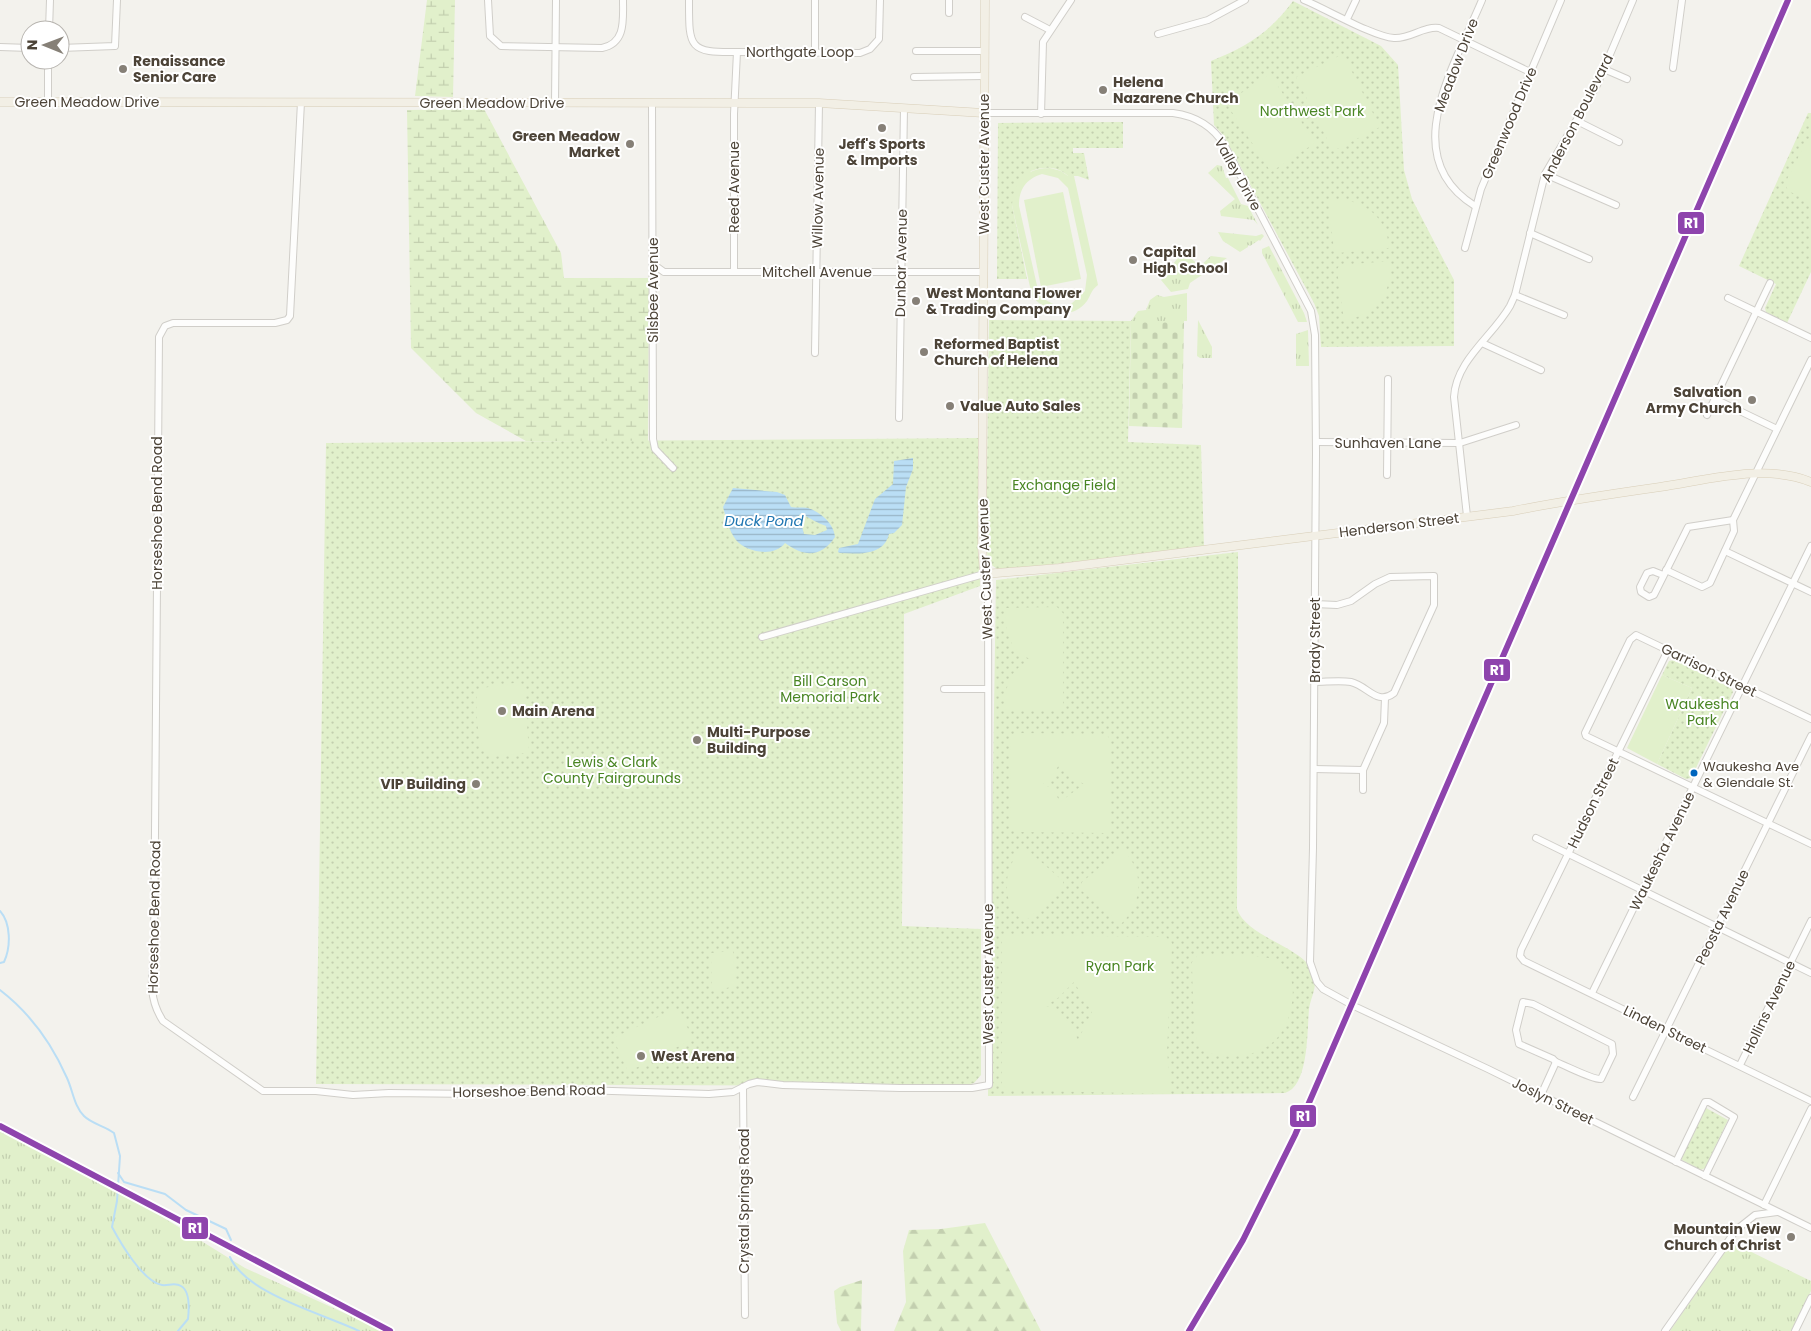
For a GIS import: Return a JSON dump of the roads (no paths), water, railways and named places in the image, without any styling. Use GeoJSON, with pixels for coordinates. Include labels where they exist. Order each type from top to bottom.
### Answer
{"type":"FeatureCollection","features":[{"type":"Feature","properties":{"kind":"main road","name":"West Custer Avenue"},"geometry":{"type":"LineString","coordinates":[[984,574],[982,546],[985,0]]}},
{"type":"Feature","properties":{"kind":"main road","name":"Green Meadow Drive"},"geometry":{"type":"LineString","coordinates":[[0,102],[736,103],[819,104],[984,113]]}},
{"type":"Feature","properties":{"kind":"main road","name":"Henderson Street"},"geometry":{"type":"LineString","coordinates":[[984,574],[1059,568],[1513,511],[1578,498],[1755,474],[1793,476],[1811,482]]}},
{"type":"Feature","properties":{"kind":"street"},"geometry":{"type":"LineString","coordinates":[[49,20],[50,0]]}},
{"type":"Feature","properties":{"kind":"street"},"geometry":{"type":"LineString","coordinates":[[70,48],[115,46],[118,0]]}},
{"type":"Feature","properties":{"kind":"street"},"geometry":{"type":"LineString","coordinates":[[488,0],[488,29],[494,42],[506,48],[612,46],[620,37],[622,29],[623,0]]}},
{"type":"Feature","properties":{"kind":"street"},"geometry":{"type":"LineString","coordinates":[[555,103],[556,0]]}},
{"type":"Feature","properties":{"kind":"street","name":"Northgate Loop"},"geometry":{"type":"LineString","coordinates":[[689,0],[689,30],[692,41],[698,49],[709,52],[815,53],[860,53],[875,45],[879,39],[880,31],[880,0]]}},
{"type":"Feature","properties":{"kind":"street"},"geometry":{"type":"LineString","coordinates":[[815,0],[815,53]]}},
{"type":"Feature","properties":{"kind":"street"},"geometry":{"type":"LineString","coordinates":[[949,0],[949,13]]}},
{"type":"Feature","properties":{"kind":"street"},"geometry":{"type":"LineString","coordinates":[[1041,114],[1042,46],[1070,0]]}},
{"type":"Feature","properties":{"kind":"street"},"geometry":{"type":"LineString","coordinates":[[1158,34],[1208,20],[1245,0]]}},
{"type":"Feature","properties":{"kind":"street"},"geometry":{"type":"LineString","coordinates":[[1304,0],[1378,34],[1392,38],[1409,37],[1435,27],[1530,72]]}},
{"type":"Feature","properties":{"kind":"street"},"geometry":{"type":"LineString","coordinates":[[1347,19],[1356,0]]}},
{"type":"Feature","properties":{"kind":"street","name":"Meadow Drive"},"geometry":{"type":"LineString","coordinates":[[1475,206],[1460,195],[1446,179],[1439,163],[1434,138],[1439,104],[1482,0]]}},
{"type":"Feature","properties":{"kind":"street","name":"Greenwood Drive"},"geometry":{"type":"LineString","coordinates":[[1465,248],[1475,206],[1561,0]]}},
{"type":"Feature","properties":{"kind":"street","name":"Anderson Boulevard"},"geometry":{"type":"LineString","coordinates":[[1467,516],[1454,388],[1462,368],[1505,314],[1515,295],[1545,174],[1577,121],[1604,69],[1633,0]]}},
{"type":"Feature","properties":{"kind":"street"},"geometry":{"type":"LineString","coordinates":[[1673,68],[1682,0]]}},
{"type":"Feature","properties":{"kind":"street"},"geometry":{"type":"LineString","coordinates":[[1025,17],[1050,30]]}},
{"type":"Feature","properties":{"kind":"street"},"geometry":{"type":"LineString","coordinates":[[0,48],[20,48]]}},
{"type":"Feature","properties":{"kind":"street"},"geometry":{"type":"LineString","coordinates":[[916,51],[985,51]]}},
{"type":"Feature","properties":{"kind":"street","name":"Reed Avenue"},"geometry":{"type":"LineString","coordinates":[[734,272],[734,114],[738,52]]}},
{"type":"Feature","properties":{"kind":"street"},"geometry":{"type":"LineString","coordinates":[[1604,69],[1627,79]]}},
{"type":"Feature","properties":{"kind":"street"},"geometry":{"type":"LineString","coordinates":[[48,70],[48,102]]}},
{"type":"Feature","properties":{"kind":"street"},"geometry":{"type":"LineString","coordinates":[[914,77],[984,76]]}},
{"type":"Feature","properties":{"kind":"street","name":"Horseshoe Bend Road"},"geometry":{"type":"LineString","coordinates":[[301,102],[290,316],[287,320],[275,323],[173,323],[165,326],[159,336],[154,946],[151,982],[151,992],[157,1013],[171,1028],[264,1091],[316,1091],[353,1095],[476,1094],[580,1090],[710,1094],[733,1092],[757,1082],[783,1085],[967,1088]]}},
{"type":"Feature","properties":{"kind":"street","name":"Silsbee Avenue"},"geometry":{"type":"LineString","coordinates":[[652,103],[654,439],[655,449],[673,468]]}},
{"type":"Feature","properties":{"kind":"street","name":"Willow Avenue"},"geometry":{"type":"LineString","coordinates":[[815,353],[819,104]]}},
{"type":"Feature","properties":{"kind":"street","name":"Dunbar Avenue"},"geometry":{"type":"LineString","coordinates":[[899,418],[904,108]]}},
{"type":"Feature","properties":{"kind":"street","name":"Valley Drive"},"geometry":{"type":"LineString","coordinates":[[984,113],[1173,113],[1192,117],[1206,125],[1225,146],[1313,319]]}},
{"type":"Feature","properties":{"kind":"street"},"geometry":{"type":"LineString","coordinates":[[1577,121],[1619,142]]}},
{"type":"Feature","properties":{"kind":"street"},"geometry":{"type":"LineString","coordinates":[[1545,174],[1616,206]]}},
{"type":"Feature","properties":{"kind":"street"},"geometry":{"type":"LineString","coordinates":[[1530,233],[1589,259]]}},
{"type":"Feature","properties":{"kind":"street","name":"Mitchell Avenue"},"geometry":{"type":"LineString","coordinates":[[653,264],[664,272],[984,272]]}},
{"type":"Feature","properties":{"kind":"street"},"geometry":{"type":"LineString","coordinates":[[1707,415],[1770,284]]}},
{"type":"Feature","properties":{"kind":"street"},"geometry":{"type":"LineString","coordinates":[[1515,295],[1564,315]]}},
{"type":"Feature","properties":{"kind":"street"},"geometry":{"type":"LineString","coordinates":[[1728,298],[1811,338]]}},
{"type":"Feature","properties":{"kind":"street","name":"Brady Street"},"geometry":{"type":"LineString","coordinates":[[1310,962],[1314,769],[1316,442],[1313,319]]}},
{"type":"Feature","properties":{"kind":"street"},"geometry":{"type":"LineString","coordinates":[[1482,343],[1541,370]]}},
{"type":"Feature","properties":{"kind":"street"},"geometry":{"type":"LineString","coordinates":[[1733,520],[1688,527],[1665,573],[1706,587],[1734,531],[1733,520],[1811,360]]}},
{"type":"Feature","properties":{"kind":"street"},"geometry":{"type":"LineString","coordinates":[[1388,378],[1388,475]]}},
{"type":"Feature","properties":{"kind":"street"},"geometry":{"type":"LineString","coordinates":[[1715,399],[1777,430]]}},
{"type":"Feature","properties":{"kind":"street","name":"Sunhaven Lane"},"geometry":{"type":"LineString","coordinates":[[1316,442],[1460,443],[1516,425]]}},
{"type":"Feature","properties":{"kind":"street","name":"Waukesha Avenue"},"geometry":{"type":"LineString","coordinates":[[1592,993],[1811,546]]}},
{"type":"Feature","properties":{"kind":"street"},"geometry":{"type":"LineString","coordinates":[[1725,551],[1811,592]]}},
{"type":"Feature","properties":{"kind":"street"},"geometry":{"type":"LineString","coordinates":[[762,637],[984,574]]}},
{"type":"Feature","properties":{"kind":"street","name":"West Custer Avenue"},"geometry":{"type":"LineString","coordinates":[[967,1088],[989,1085],[988,587],[984,574]]}},
{"type":"Feature","properties":{"kind":"street"},"geometry":{"type":"LineString","coordinates":[[1314,682],[1350,682],[1378,698],[1385,698],[1397,689],[1432,610],[1434,576],[1390,578],[1382,580],[1344,604],[1315,604]]}},
{"type":"Feature","properties":{"kind":"street","name":"Garrison Street"},"geometry":{"type":"LineString","coordinates":[[1618,752],[1586,736],[1586,730],[1634,636],[1639,636],[1811,719]]}},
{"type":"Feature","properties":{"kind":"street","name":"Hudson Street"},"geometry":{"type":"LineString","coordinates":[[1520,956],[1521,950],[1668,650]]}},
{"type":"Feature","properties":{"kind":"street"},"geometry":{"type":"LineString","coordinates":[[944,689],[988,689]]}},
{"type":"Feature","properties":{"kind":"street"},"geometry":{"type":"LineString","coordinates":[[1362,790],[1363,770],[1384,723],[1385,698]]}},
{"type":"Feature","properties":{"kind":"street","name":"Peosta Avenue"},"geometry":{"type":"LineString","coordinates":[[1633,1098],[1811,736]]}},
{"type":"Feature","properties":{"kind":"street"},"geometry":{"type":"LineString","coordinates":[[1618,752],[1811,844]]}},
{"type":"Feature","properties":{"kind":"street"},"geometry":{"type":"LineString","coordinates":[[1314,769],[1363,770]]}},
{"type":"Feature","properties":{"kind":"street"},"geometry":{"type":"LineString","coordinates":[[1536,838],[1811,973]]}},
{"type":"Feature","properties":{"kind":"street","name":"Hollins Avenue"},"geometry":{"type":"LineString","coordinates":[[1740,1066],[1811,922]]}},
{"type":"Feature","properties":{"kind":"street","name":"Linden Street"},"geometry":{"type":"LineString","coordinates":[[1520,956],[1524,961],[1811,1101]]}},
{"type":"Feature","properties":{"kind":"street","name":"Joslyn Street"},"geometry":{"type":"LineString","coordinates":[[1310,962],[1313,974],[1323,989],[1354,1006],[1541,1095],[1811,1228]]}},
{"type":"Feature","properties":{"kind":"street"},"geometry":{"type":"LineString","coordinates":[[1523,1002],[1533,1004],[1612,1044],[1613,1054],[1601,1079],[1597,1080],[1556,1062],[1519,1044],[1516,1030],[1523,1002]]}},
{"type":"Feature","properties":{"kind":"street"},"geometry":{"type":"LineString","coordinates":[[1541,1095],[1556,1062]]}},
{"type":"Feature","properties":{"kind":"street","name":"Crystal Springs Road"},"geometry":{"type":"LineString","coordinates":[[744,1087],[745,1315]]}},
{"type":"Feature","properties":{"kind":"street"},"geometry":{"type":"LineString","coordinates":[[1676,1162],[1705,1102],[1714,1105],[1734,1117],[1705,1176]]}},
{"type":"Feature","properties":{"kind":"street"},"geometry":{"type":"LineString","coordinates":[[1764,1205],[1811,1110]]}},
{"type":"Feature","properties":{"kind":"street"},"geometry":{"type":"LineString","coordinates":[[1665,1331],[1736,1230],[1755,1216],[1778,1212]]}},
{"type":"Feature","properties":{"kind":"street"},"geometry":{"type":"LineString","coordinates":[[1795,1331],[1811,1298]]}},
{"type":"Feature","properties":{"kind":"water"},"geometry":{"type":"Polygon","coordinates":[[[913,458],[913,469],[906,487],[902,525],[894,533],[889,534],[882,546],[876,550],[862,553],[838,552],[839,548],[858,544],[875,499],[893,484],[894,461],[913,458]]]}},
{"type":"Feature","properties":{"kind":"water","name":"Duck Pond"},"geometry":{"type":"Polygon","coordinates":[[[733,488],[777,492],[785,495],[791,507],[808,508],[822,515],[832,527],[835,537],[830,544],[818,552],[805,553],[785,543],[774,551],[760,552],[746,548],[736,540],[730,529],[723,507],[733,488]],[[802,514],[799,515],[804,534],[815,535],[827,530],[826,526],[802,514]]]}},
{"type":"Feature","properties":{"kind":"waterway"},"geometry":{"type":"LineString","coordinates":[[0,911],[4,916],[9,935],[6,956],[4,962],[0,963]]}},
{"type":"Feature","properties":{"kind":"waterway"},"geometry":{"type":"LineString","coordinates":[[0,990],[21,1009],[47,1041],[61,1065],[76,1103],[84,1116],[114,1133],[120,1156],[117,1201],[112,1227],[133,1260],[147,1277],[162,1285],[176,1284],[184,1288],[188,1301],[188,1319],[178,1331]]}},
{"type":"Feature","properties":{"kind":"waterway"},"geometry":{"type":"LineString","coordinates":[[118,1173],[124,1182],[165,1194],[186,1210],[226,1229],[231,1240]]}},
{"type":"Feature","properties":{"kind":"waterway"},"geometry":{"type":"LineString","coordinates":[[230,1257],[239,1270],[252,1282],[269,1292],[287,1302],[359,1331]]}},
{"type":"Feature","properties":{"kind":"place","name":"Renaissance Senior Care"},"geometry":{"type":"Point","coordinates":[123,69]}},
{"type":"Feature","properties":{"kind":"place","name":"Helena Nazarene Church"},"geometry":{"type":"Point","coordinates":[1103,90]}},
{"type":"Feature","properties":{"kind":"place","name":"Jeff's Sports & Imports"},"geometry":{"type":"Point","coordinates":[882,128]}},
{"type":"Feature","properties":{"kind":"place","name":"Green Meadow Market"},"geometry":{"type":"Point","coordinates":[630,144]}},
{"type":"Feature","properties":{"kind":"place","name":"Capital High School"},"geometry":{"type":"Point","coordinates":[1133,260]}},
{"type":"Feature","properties":{"kind":"place","name":"West Montana Flower & Trading Company"},"geometry":{"type":"Point","coordinates":[916,301]}},
{"type":"Feature","properties":{"kind":"place","name":"Reformed Baptist Church of Helena"},"geometry":{"type":"Point","coordinates":[924,352]}},
{"type":"Feature","properties":{"kind":"place","name":"Salvation Army Church"},"geometry":{"type":"Point","coordinates":[1752,400]}},
{"type":"Feature","properties":{"kind":"place","name":"Value Auto Sales"},"geometry":{"type":"Point","coordinates":[950,406]}},
{"type":"Feature","properties":{"kind":"place","name":"Main Arena"},"geometry":{"type":"Point","coordinates":[502,711]}},
{"type":"Feature","properties":{"kind":"place","name":"Multi-Purpose Building"},"geometry":{"type":"Point","coordinates":[697,740]}},
{"type":"Feature","properties":{"kind":"place","name":"Waukesha Ave & Glendale St."},"geometry":{"type":"Point","coordinates":[1694,773]}},
{"type":"Feature","properties":{"kind":"place","name":"VIP Building"},"geometry":{"type":"Point","coordinates":[476,784]}},
{"type":"Feature","properties":{"kind":"place","name":"West Arena"},"geometry":{"type":"Point","coordinates":[641,1056]}},
{"type":"Feature","properties":{"kind":"place","name":"Mountain View Church of Christ"},"geometry":{"type":"Point","coordinates":[1791,1237]}},
{"type":"Feature","properties":{"kind":"park label","name":"Northwest Park"},"geometry":{"type":"Point","coordinates":[1312,111]}},
{"type":"Feature","properties":{"kind":"park label","name":"Exchange Field"},"geometry":{"type":"Point","coordinates":[1064,485]}},
{"type":"Feature","properties":{"kind":"park label","name":"Bill Carson Memorial Park"},"geometry":{"type":"Point","coordinates":[830,690]}},
{"type":"Feature","properties":{"kind":"park label","name":"Waukesha Park"},"geometry":{"type":"Point","coordinates":[1702,712]}},
{"type":"Feature","properties":{"kind":"park label","name":"Lewis & Clark County Fairgrounds"},"geometry":{"type":"Point","coordinates":[612,770]}},
{"type":"Feature","properties":{"kind":"park label","name":"Ryan Park"},"geometry":{"type":"Point","coordinates":[1120,966]}}]}
